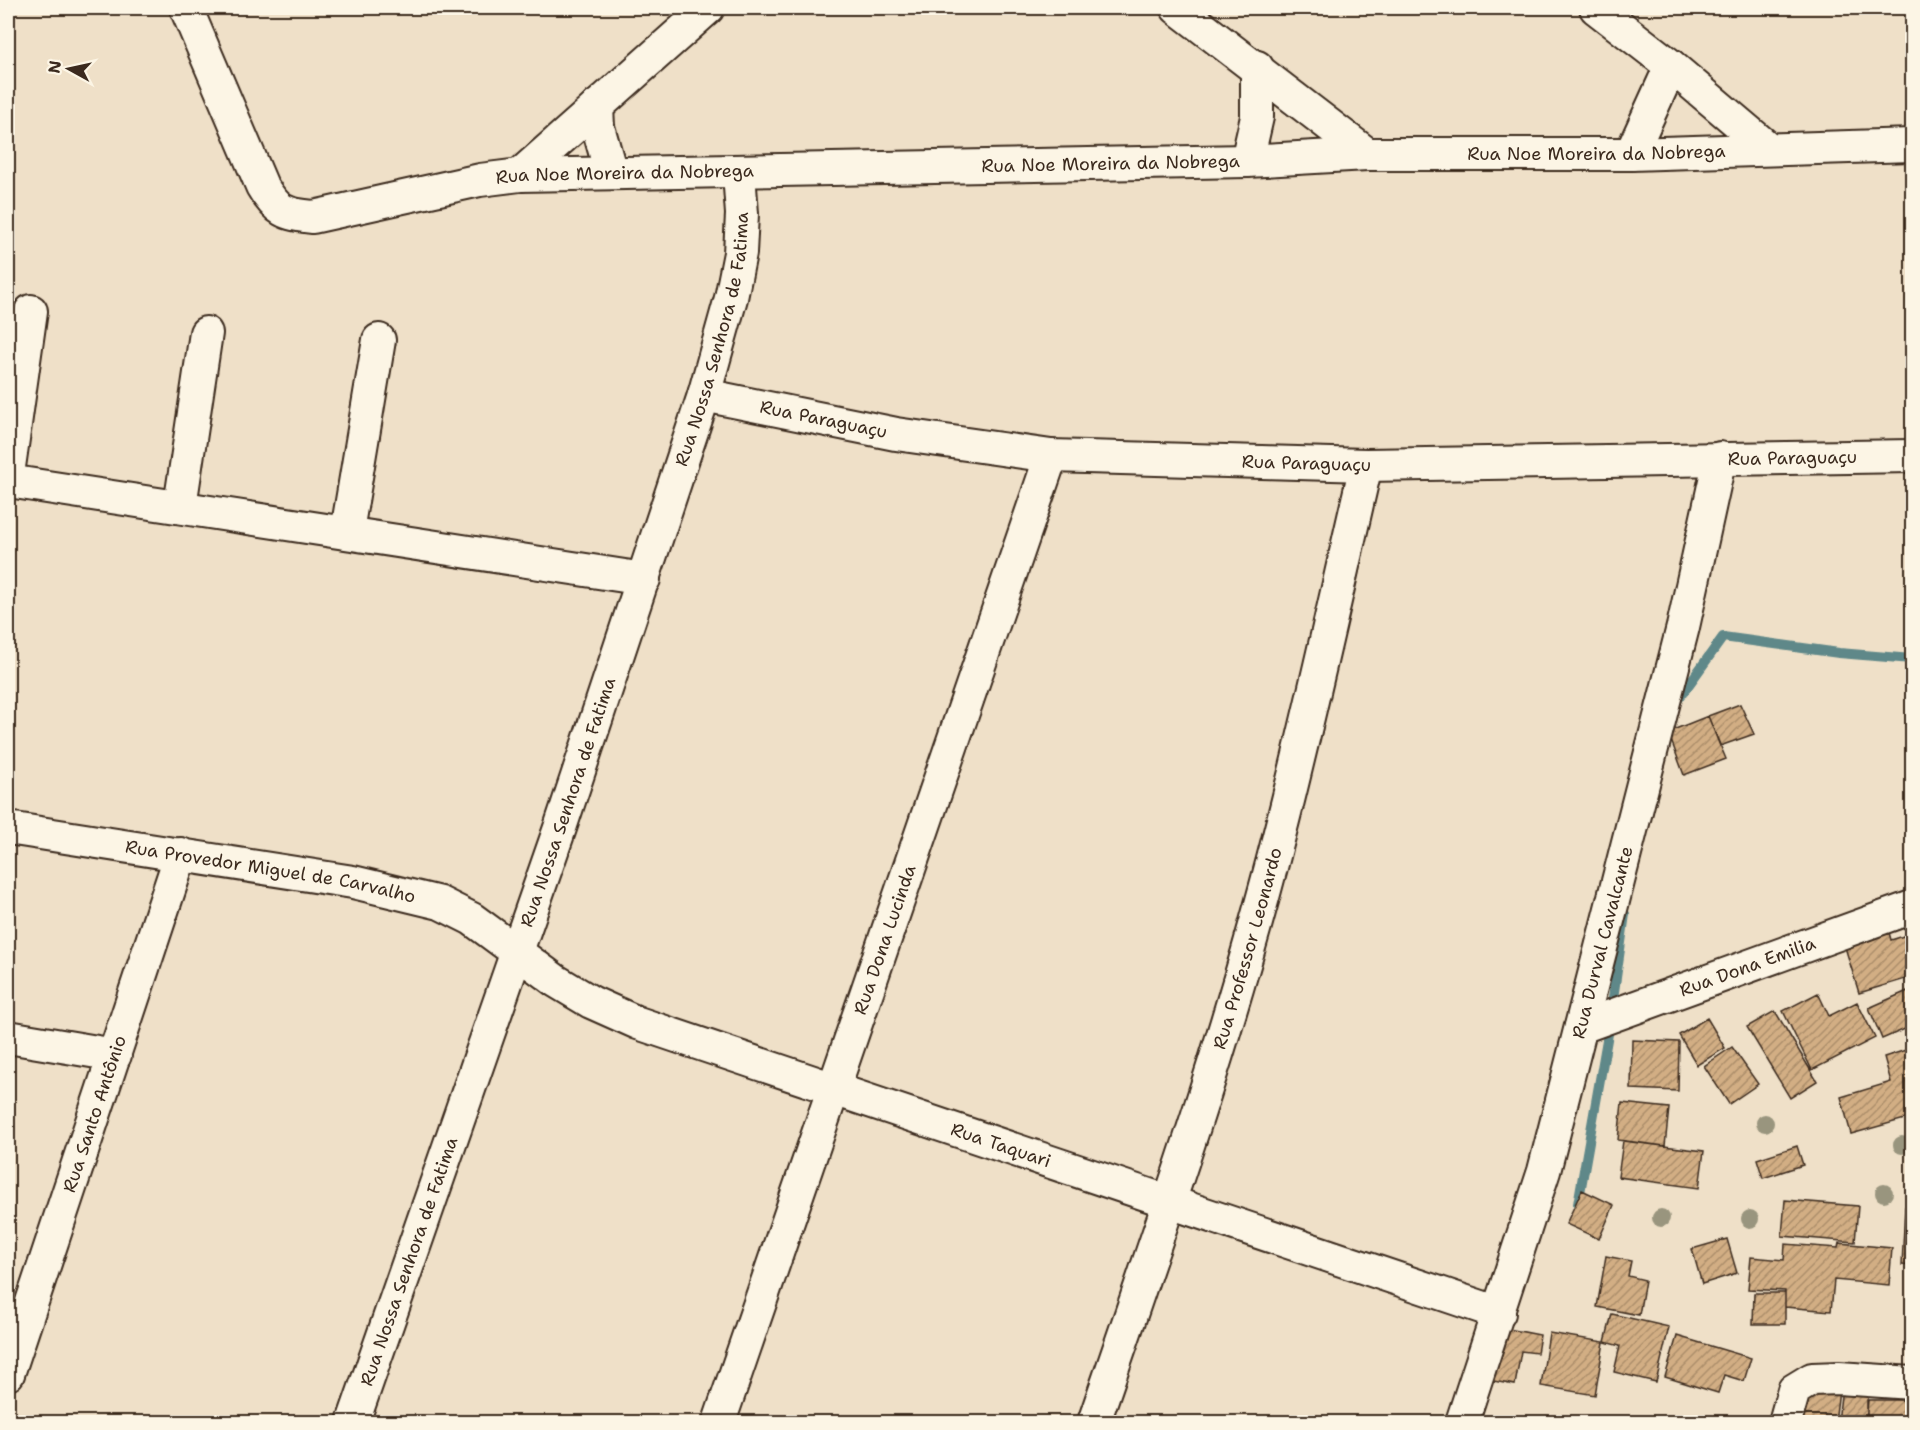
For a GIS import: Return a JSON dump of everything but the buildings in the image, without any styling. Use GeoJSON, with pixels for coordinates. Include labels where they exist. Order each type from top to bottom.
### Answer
{"type":"FeatureCollection","features":[{"type":"Feature","properties":{"kind":"street","name":"Rua Noe Moreira da Nobrega"},"geometry":{"type":"LineString","coordinates":[[186,8],[262,186],[273,204],[285,212],[313,217],[480,180],[520,175],[739,173],[1247,161],[1367,154],[1631,154],[1912,145]]}},
{"type":"Feature","properties":{"kind":"street"},"geometry":{"type":"LineString","coordinates":[[520,175],[708,8]]}},
{"type":"Feature","properties":{"kind":"street"},"geometry":{"type":"LineString","coordinates":[[1177,8],[1257,67],[1367,154]]}},
{"type":"Feature","properties":{"kind":"street"},"geometry":{"type":"LineString","coordinates":[[1596,8],[1671,66],[1769,149]]}},
{"type":"Feature","properties":{"kind":"street"},"geometry":{"type":"LineString","coordinates":[[1631,154],[1671,66]]}},
{"type":"Feature","properties":{"kind":"street"},"geometry":{"type":"LineString","coordinates":[[1247,161],[1257,117],[1257,67]]}},
{"type":"Feature","properties":{"kind":"street"},"geometry":{"type":"LineString","coordinates":[[597,106],[598,127],[611,173]]}},
{"type":"Feature","properties":{"kind":"street","name":"Rua Nossa Senhora de Fatima"},"geometry":{"type":"LineString","coordinates":[[352,1422],[516,953],[644,579],[704,395],[731,298],[740,253],[742,214],[739,173]]}},
{"type":"Feature","properties":{"kind":"street"},"geometry":{"type":"LineString","coordinates":[[8,474],[31,312]]}},
{"type":"Feature","properties":{"kind":"street"},"geometry":{"type":"LineString","coordinates":[[180,506],[206,333]]}},
{"type":"Feature","properties":{"kind":"street"},"geometry":{"type":"LineString","coordinates":[[347,531],[379,340]]}},
{"type":"Feature","properties":{"kind":"street","name":"Rua Paraguaçu"},"geometry":{"type":"LineString","coordinates":[[704,395],[897,434],[1051,456],[1366,465],[1912,456]]}},
{"type":"Feature","properties":{"kind":"street","name":"Rua Dona Lucinda"},"geometry":{"type":"LineString","coordinates":[[719,1422],[835,1091],[1051,456]]}},
{"type":"Feature","properties":{"kind":"street","name":"Rua Durval Cavalcante"},"geometry":{"type":"LineString","coordinates":[[1462,1422],[1591,1023],[1646,765],[1683,627],[1720,458]]}},
{"type":"Feature","properties":{"kind":"street","name":"Rua Professor Leonardo"},"geometry":{"type":"LineString","coordinates":[[1094,1422],[1169,1204],[1234,996],[1278,841],[1366,465]]}},
{"type":"Feature","properties":{"kind":"street"},"geometry":{"type":"LineString","coordinates":[[8,481],[347,531],[644,579]]}},
{"type":"Feature","properties":{"kind":"street","name":"Rua Provedor Miguel de Carvalho"},"geometry":{"type":"LineString","coordinates":[[8,828],[353,882],[440,903],[472,919],[516,953]]}},
{"type":"Feature","properties":{"kind":"street","name":"Rua Santo Antônio"},"geometry":{"type":"LineString","coordinates":[[8,1374],[181,854]]}},
{"type":"Feature","properties":{"kind":"street","name":"Rua Dona Emilia"},"geometry":{"type":"LineString","coordinates":[[1591,1023],[1912,907]]}},
{"type":"Feature","properties":{"kind":"street","name":"Rua Taquari"},"geometry":{"type":"LineString","coordinates":[[516,953],[591,1002],[638,1023],[1169,1204],[1498,1313]]}},
{"type":"Feature","properties":{"kind":"street"},"geometry":{"type":"LineString","coordinates":[[8,1036],[115,1055]]}},
{"type":"Feature","properties":{"kind":"street"},"geometry":{"type":"LineString","coordinates":[[1785,1422],[1794,1390],[1812,1379],[1839,1378],[1912,1383]]}},
{"type":"Feature","properties":{"kind":"waterway"},"geometry":{"type":"LineString","coordinates":[[1674,705],[1723,637],[1839,653],[1912,659]]}},
{"type":"Feature","properties":{"kind":"waterway"},"geometry":{"type":"LineString","coordinates":[[1578,1204],[1608,1034],[1625,914]]}}]}
